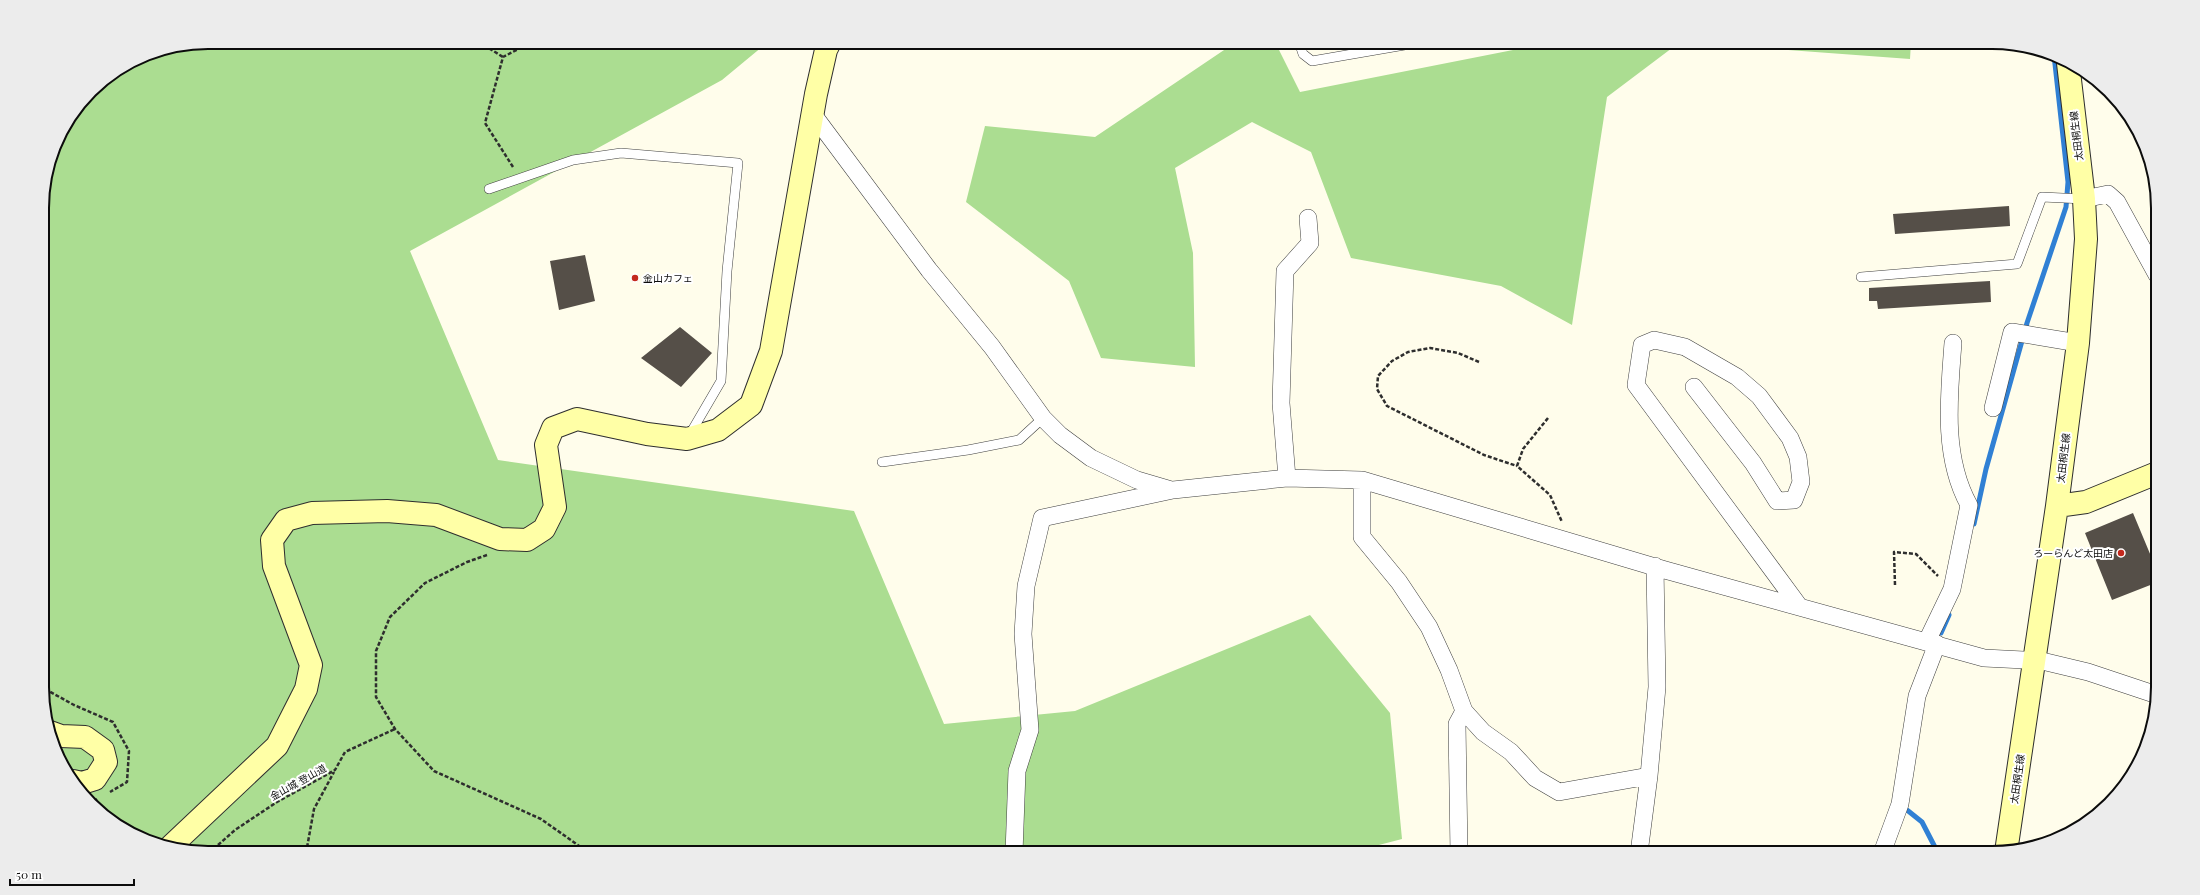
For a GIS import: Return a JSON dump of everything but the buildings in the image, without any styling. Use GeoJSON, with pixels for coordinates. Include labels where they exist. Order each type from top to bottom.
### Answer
{"type":"FeatureCollection","features":[{"type":"Feature","properties":{"kind":"street"},"geometry":{"type":"LineString","coordinates":[[175,843],[277,746],[306,689],[310,665],[274,566],[272,540],[286,520],[312,513],[387,511],[436,515],[500,538],[527,540],[544,529],[555,507],[546,445],[553,428],[577,419],[647,434],[687,439],[718,430],[751,406],[772,351],[812,113],[826,49]]}},
{"type":"Feature","properties":{"kind":"street","name":"太田桐生線"},"geometry":{"type":"LineString","coordinates":[[2007,846],[2057,506],[2078,343],[2086,239],[2084,199],[2069,69]]}},
{"type":"Feature","properties":{"kind":"street"},"geometry":{"type":"LineString","coordinates":[[812,113],[929,270],[992,347],[1043,418],[1060,435],[1091,458],[1137,480],[1173,490]]}},
{"type":"Feature","properties":{"kind":"street"},"geometry":{"type":"LineString","coordinates":[[2084,199],[2108,194],[2116,202],[2151,264]]}},
{"type":"Feature","properties":{"kind":"street"},"geometry":{"type":"LineString","coordinates":[[1287,478],[1280,403],[1285,271],[1310,244],[1308,218]]}},
{"type":"Feature","properties":{"kind":"street"},"geometry":{"type":"LineString","coordinates":[[1993,408],[2012,332],[2078,343]]}},
{"type":"Feature","properties":{"kind":"street"},"geometry":{"type":"LineString","coordinates":[[1694,387],[1753,463],[1777,501],[1794,500],[1801,482],[1798,457],[1790,438],[1759,396],[1737,377],[1685,347],[1654,340],[1642,345],[1636,385],[1799,606]]}},
{"type":"Feature","properties":{"kind":"street"},"geometry":{"type":"LineString","coordinates":[[1885,846],[1900,804],[1917,696],[1932,643],[1952,589],[1969,505],[1962,492],[1954,469],[1950,428],[1950,385],[1953,343]]}},
{"type":"Feature","properties":{"kind":"street"},"geometry":{"type":"LineString","coordinates":[[2057,506],[2086,502],[2151,475]]}},
{"type":"Feature","properties":{"kind":"street"},"geometry":{"type":"LineString","coordinates":[[1014,846],[1017,771],[1030,730],[1023,634],[1026,586],[1042,518],[1173,490],[1287,478],[1362,480],[1655,566],[1984,658],[2033,661],[2088,672],[2151,693]]}},
{"type":"Feature","properties":{"kind":"street"},"geometry":{"type":"LineString","coordinates":[[1362,480],[1362,537],[1399,582],[1429,627],[1449,670],[1464,711],[1483,732],[1511,752],[1535,778],[1559,792],[1649,776]]}},
{"type":"Feature","properties":{"kind":"street"},"geometry":{"type":"LineString","coordinates":[[1640,846],[1649,776],[1657,687],[1655,566]]}},
{"type":"Feature","properties":{"kind":"street"},"geometry":{"type":"LineString","coordinates":[[1459,846],[1457,724],[1464,711]]}},
{"type":"Feature","properties":{"kind":"street"},"geometry":{"type":"LineString","coordinates":[[56,734],[61,736],[85,737],[103,750],[106,762],[95,779],[81,783]]}},
{"type":"Feature","properties":{"kind":"lane"},"geometry":{"type":"LineString","coordinates":[[1301,49],[1303,54],[1312,61],[1381,49]]}},
{"type":"Feature","properties":{"kind":"lane"},"geometry":{"type":"LineString","coordinates":[[489,189],[573,160],[621,153],[738,163],[726,271],[721,381],[687,439]]}},
{"type":"Feature","properties":{"kind":"lane"},"geometry":{"type":"LineString","coordinates":[[1861,277],[2017,264],[2042,197],[2084,199]]}},
{"type":"Feature","properties":{"kind":"lane"},"geometry":{"type":"LineString","coordinates":[[882,462],[968,450],[1019,440],[1043,418]]}},
{"type":"Feature","properties":{"kind":"path"},"geometry":{"type":"LineString","coordinates":[[491,49],[503,56]]}},
{"type":"Feature","properties":{"kind":"path"},"geometry":{"type":"LineString","coordinates":[[518,49],[503,56],[485,123],[520,178]]}},
{"type":"Feature","properties":{"kind":"path"},"geometry":{"type":"LineString","coordinates":[[1479,362],[1458,353],[1430,348],[1408,352],[1392,361],[1378,376],[1376,388],[1387,406],[1484,455],[1517,466],[1550,495],[1570,541]]}},
{"type":"Feature","properties":{"kind":"path"},"geometry":{"type":"LineString","coordinates":[[1517,466],[1523,449],[1548,418]]}},
{"type":"Feature","properties":{"kind":"path"},"geometry":{"type":"LineString","coordinates":[[1895,585],[1894,552],[1916,554],[1952,589]]}},
{"type":"Feature","properties":{"kind":"path"},"geometry":{"type":"LineString","coordinates":[[491,554],[467,562],[425,583],[390,617],[376,651],[376,697],[395,729],[434,772],[541,818],[579,846]]}},
{"type":"Feature","properties":{"kind":"path","name":"金山城 登山道"},"geometry":{"type":"LineString","coordinates":[[217,846],[235,830],[277,802],[335,770],[345,752],[395,729]]}},
{"type":"Feature","properties":{"kind":"path"},"geometry":{"type":"LineString","coordinates":[[307,846],[314,809],[335,770]]}},
{"type":"Feature","properties":{"kind":"green space"},"geometry":{"type":"Polygon","coordinates":[[[760,49],[722,80],[410,251],[498,460],[854,511],[944,724],[1075,711],[1310,615],[1390,713],[1402,839],[1375,846],[198,846],[167,841],[138,830],[111,813],[82,784],[70,766],[61,748],[54,728],[50,707],[49,198],[54,167],[65,138],[82,111],[111,82],[129,70],[147,61],[167,54],[188,50],[760,49]]]}},
{"type":"Feature","properties":{"kind":"green space"},"geometry":{"type":"Polygon","coordinates":[[[1226,49],[1278,49],[1300,92],[1518,49],[1671,49],[1607,97],[1572,325],[1501,286],[1351,258],[1311,152],[1252,122],[1175,168],[1193,253],[1195,367],[1101,358],[1069,281],[966,202],[985,126],[1095,137],[1226,49]]]}},
{"type":"Feature","properties":{"kind":"green space"},"geometry":{"type":"Polygon","coordinates":[[[1775,49],[1911,49],[1910,59],[1775,49]]]}},
{"type":"Feature","properties":{"kind":"waterway"},"geometry":{"type":"LineString","coordinates":[[1974,524],[1986,469],[2027,323],[2066,207],[2068,182],[2055,62]]}},
{"type":"Feature","properties":{"kind":"waterway"},"geometry":{"type":"LineString","coordinates":[[1941,633],[1949,615]]}},
{"type":"Feature","properties":{"kind":"waterway"},"geometry":{"type":"LineString","coordinates":[[1902,806],[1922,822],[1934,846]]}},
{"type":"Feature","properties":{"kind":"place","name":"金山カフェ"},"geometry":{"type":"Point","coordinates":[635,278]}},
{"type":"Feature","properties":{"kind":"place","name":"ろーらんど太田店"},"geometry":{"type":"Point","coordinates":[2121,553]}}]}
